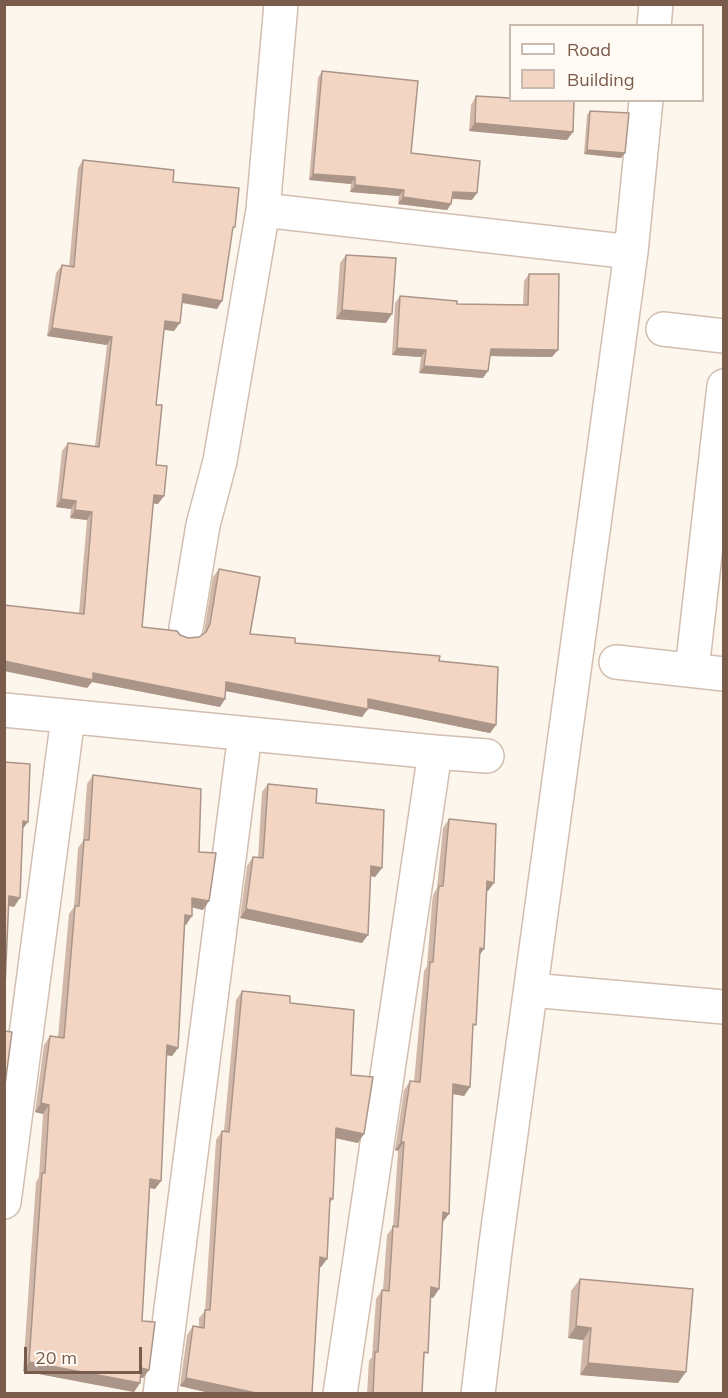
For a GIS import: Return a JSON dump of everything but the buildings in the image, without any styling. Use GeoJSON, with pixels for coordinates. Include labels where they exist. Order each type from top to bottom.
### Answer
{"type":"FeatureCollection","features":[{"type":"Feature","properties":{"kind":"street"},"geometry":{"type":"LineString","coordinates":[[186,628],[203,525],[220,461],[263,210],[281,4]]}},
{"type":"Feature","properties":{"kind":"street"},"geometry":{"type":"LineString","coordinates":[[654,24],[656,4]]}},
{"type":"Feature","properties":{"kind":"street"},"geometry":{"type":"LineString","coordinates":[[478,1394],[631,252],[646,102]]}},
{"type":"Feature","properties":{"kind":"street"},"geometry":{"type":"LineString","coordinates":[[263,210],[631,252]]}},
{"type":"Feature","properties":{"kind":"street"},"geometry":{"type":"LineString","coordinates":[[663,329],[723,336]]}},
{"type":"Feature","properties":{"kind":"street"},"geometry":{"type":"LineString","coordinates":[[616,662],[708,672],[723,386]]}},
{"type":"Feature","properties":{"kind":"street"},"geometry":{"type":"LineString","coordinates":[[4,710],[487,756]]}},
{"type":"Feature","properties":{"kind":"street"},"geometry":{"type":"LineString","coordinates":[[4,1202],[68,717]]}},
{"type":"Feature","properties":{"kind":"street"},"geometry":{"type":"LineString","coordinates":[[160,1394],[245,734]]}},
{"type":"Feature","properties":{"kind":"street"},"geometry":{"type":"LineString","coordinates":[[340,1394],[435,752]]}},
{"type":"Feature","properties":{"kind":"street"},"geometry":{"type":"LineString","coordinates":[[531,990],[723,1007]]}}]}
